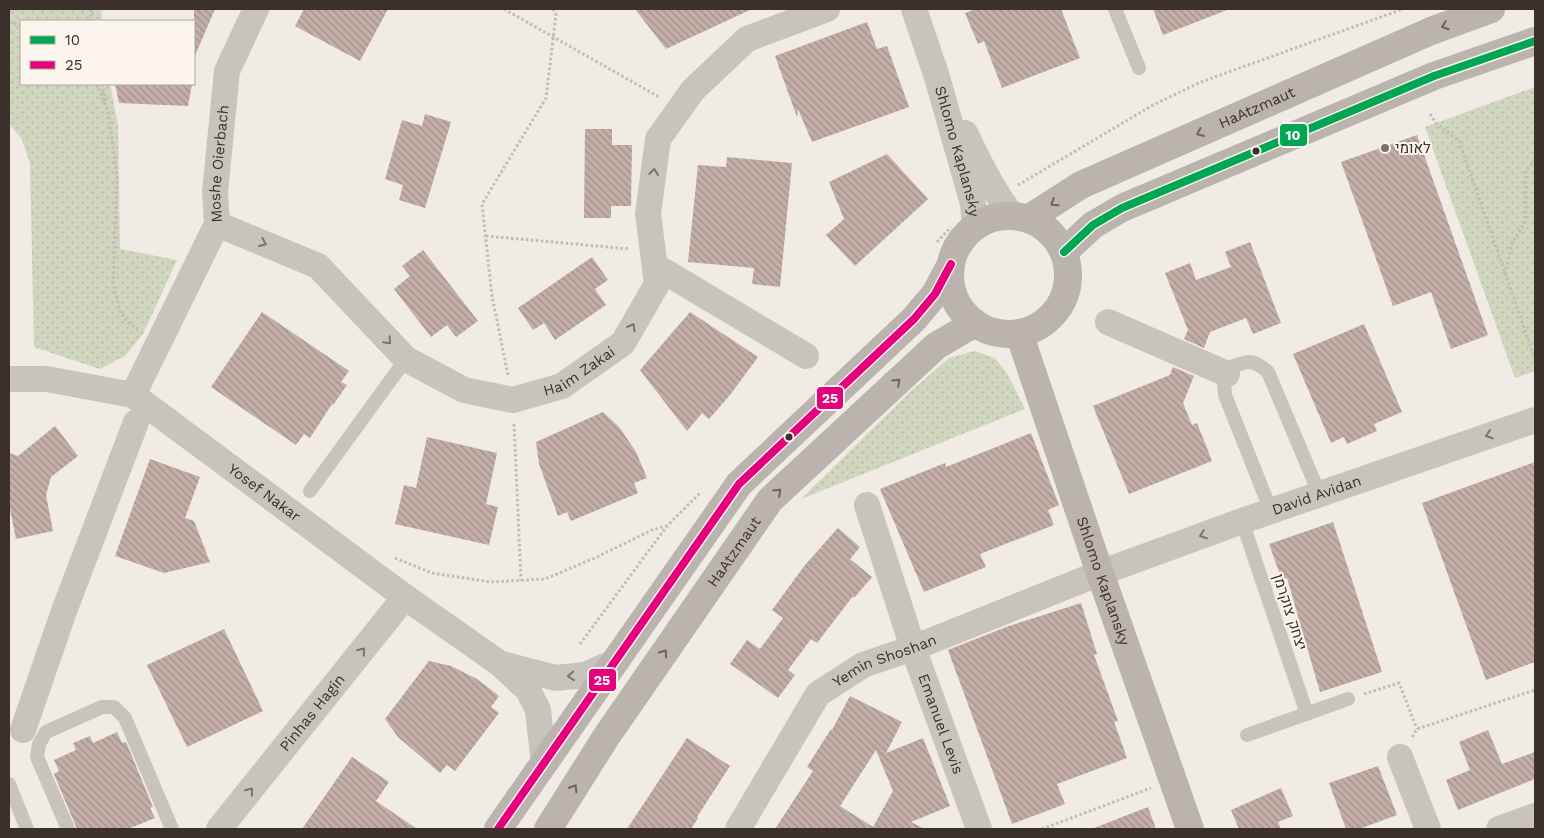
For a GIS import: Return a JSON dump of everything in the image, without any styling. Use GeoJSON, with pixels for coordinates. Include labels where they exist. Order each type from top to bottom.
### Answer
{"type":"FeatureCollection","features":[{"type":"Feature","properties":{"kind":"main road","name":"HaAtzmaut"},"geometry":{"type":"LineString","coordinates":[[1021,217],[1080,185],[1431,31],[1491,9]]}},
{"type":"Feature","properties":{"kind":"main road"},"geometry":{"type":"LineString","coordinates":[[1064,252],[1093,225],[1122,208],[1434,76],[1535,40]]}},
{"type":"Feature","properties":{"kind":"main road"},"geometry":{"type":"LineString","coordinates":[[498,829],[739,484],[914,319],[934,294],[951,264],[957,247],[975,226],[998,217],[1021,217],[1044,226],[1056,238],[1064,252],[1068,270],[1067,288],[1060,305],[1049,318],[1035,328],[1019,333],[1004,334],[989,330],[975,323],[963,312],[954,297],[950,281],[951,264]]}},
{"type":"Feature","properties":{"kind":"main road","name":"HaAtzmaut"},"geometry":{"type":"LineString","coordinates":[[548,829],[606,737],[770,500],[936,346],[975,323]]}},
{"type":"Feature","properties":{"kind":"main road","name":"Shlomo Kaplansky"},"geometry":{"type":"LineString","coordinates":[[1019,333],[1100,573],[1190,829]]}},
{"type":"Feature","properties":{"kind":"street","name":"Moshe Oierbach"},"geometry":{"type":"LineString","coordinates":[[133,395],[218,224],[215,192],[227,71],[256,9]]}},
{"type":"Feature","properties":{"kind":"street","name":"Haim Zakai"},"geometry":{"type":"LineString","coordinates":[[218,224],[318,266],[406,359],[464,390],[513,400],[562,386],[622,343],[657,284],[657,260],[648,214],[658,139],[694,90],[747,39],[827,9]]}},
{"type":"Feature","properties":{"kind":"street","name":"Shlomo Kaplansky"},"geometry":{"type":"LineString","coordinates":[[914,9],[973,204],[975,226]]}},
{"type":"Feature","properties":{"kind":"street","name":"Shlomo Kaplansky"},"geometry":{"type":"LineString","coordinates":[[936,77],[984,173],[1003,203],[1021,217]]}},
{"type":"Feature","properties":{"kind":"street"},"geometry":{"type":"LineString","coordinates":[[657,260],[806,356]]}},
{"type":"Feature","properties":{"kind":"street"},"geometry":{"type":"LineString","coordinates":[[1108,322],[1227,374]]}},
{"type":"Feature","properties":{"kind":"street","name":"Yosef Nakar"},"geometry":{"type":"LineString","coordinates":[[9,379],[47,379],[133,395],[405,598],[499,663],[528,690],[538,710],[544,764]]}},
{"type":"Feature","properties":{"kind":"street","name":"David Avidan"},"geometry":{"type":"LineString","coordinates":[[1100,573],[1319,493],[1535,420]]}},
{"type":"Feature","properties":{"kind":"street"},"geometry":{"type":"LineString","coordinates":[[23,730],[64,611],[136,422]]}},
{"type":"Feature","properties":{"kind":"street","name":"Emanuel Levis"},"geometry":{"type":"LineString","coordinates":[[867,505],[913,648],[979,829]]}},
{"type":"Feature","properties":{"kind":"street","name":"Yemin Shoshan"},"geometry":{"type":"LineString","coordinates":[[738,829],[818,694],[863,665],[913,648],[1100,573]]}},
{"type":"Feature","properties":{"kind":"street","name":"Pinhas Hagin"},"geometry":{"type":"LineString","coordinates":[[220,829],[405,598]]}},
{"type":"Feature","properties":{"kind":"street","name":"Yosef Nakar"},"geometry":{"type":"LineString","coordinates":[[499,663],[556,678],[585,675],[617,661]]}},
{"type":"Feature","properties":{"kind":"street"},"geometry":{"type":"LineString","coordinates":[[1400,757],[1428,829]]}},
{"type":"Feature","properties":{"kind":"street"},"geometry":{"type":"LineString","coordinates":[[1499,829],[1535,816]]}},
{"type":"Feature","properties":{"kind":"lane"},"geometry":{"type":"LineString","coordinates":[[1115,9],[1139,68]]}},
{"type":"Feature","properties":{"kind":"lane"},"geometry":{"type":"LineString","coordinates":[[310,491],[406,359]]}},
{"type":"Feature","properties":{"kind":"lane"},"geometry":{"type":"LineString","coordinates":[[1272,511],[1225,394],[1224,382],[1231,367],[1246,361],[1259,364],[1268,372],[1319,493]]}},
{"type":"Feature","properties":{"kind":"lane","name":"יצחק צוקרמן"},"geometry":{"type":"LineString","coordinates":[[1242,521],[1307,714]]}},
{"type":"Feature","properties":{"kind":"lane"},"geometry":{"type":"LineString","coordinates":[[1247,735],[1348,699]]}},
{"type":"Feature","properties":{"kind":"lane"},"geometry":{"type":"LineString","coordinates":[[68,829],[37,757],[39,744],[46,732],[102,707],[114,708],[125,718],[172,829]]}},
{"type":"Feature","properties":{"kind":"lane"},"geometry":{"type":"LineString","coordinates":[[9,784],[27,829]]}},
{"type":"Feature","properties":{"kind":"path"},"geometry":{"type":"LineString","coordinates":[[504,9],[666,101]]}},
{"type":"Feature","properties":{"kind":"path"},"geometry":{"type":"LineString","coordinates":[[521,580],[513,400],[492,296],[482,204],[546,98],[556,15],[553,9]]}},
{"type":"Feature","properties":{"kind":"path"},"geometry":{"type":"LineString","coordinates":[[97,85],[108,111]]}},
{"type":"Feature","properties":{"kind":"path"},"geometry":{"type":"LineString","coordinates":[[102,85],[118,176],[112,283],[120,312],[143,334]]}},
{"type":"Feature","properties":{"kind":"path"},"geometry":{"type":"LineString","coordinates":[[1430,114],[1436,123],[1459,141],[1535,359]]}},
{"type":"Feature","properties":{"kind":"path"},"geometry":{"type":"LineString","coordinates":[[1506,274],[1512,244],[1525,222],[1526,170],[1535,160]]}},
{"type":"Feature","properties":{"kind":"path"},"geometry":{"type":"LineString","coordinates":[[486,236],[657,260]]}},
{"type":"Feature","properties":{"kind":"path"},"geometry":{"type":"LineString","coordinates":[[388,555],[432,573],[491,582],[545,579],[597,557],[652,530],[667,526],[580,644]]}},
{"type":"Feature","properties":{"kind":"path"},"geometry":{"type":"LineString","coordinates":[[1348,699],[1399,682],[1417,729],[1535,690]]}},
{"type":"Feature","properties":{"kind":"path"},"geometry":{"type":"LineString","coordinates":[[1042,829],[1172,780]]}},
{"type":"Feature","properties":{"kind":"green space"},"geometry":{"type":"Polygon","coordinates":[[[9,9],[101,9],[102,20],[20,20],[20,85],[110,85],[118,125],[120,249],[177,260],[143,334],[125,356],[100,369],[34,347],[30,164],[22,139],[9,124],[9,9]]]}},
{"type":"Feature","properties":{"kind":"green space"},"geometry":{"type":"Polygon","coordinates":[[[1535,87],[1535,371],[1515,378],[1425,127],[1535,87]]]}},
{"type":"Feature","properties":{"kind":"green space"},"geometry":{"type":"Polygon","coordinates":[[[974,351],[995,358],[1008,375],[1025,409],[801,499],[911,391],[949,358],[974,351]]]}},
{"type":"Feature","properties":{"kind":"building"},"geometry":{"type":"Polygon","coordinates":[[[194,9],[215,9],[195,56],[195,20],[194,9]]]}},
{"type":"Feature","properties":{"kind":"building"},"geometry":{"type":"Polygon","coordinates":[[[304,9],[388,9],[360,61],[295,26],[304,9]]]}},
{"type":"Feature","properties":{"kind":"building"},"geometry":{"type":"Polygon","coordinates":[[[635,9],[752,9],[666,49],[635,9]]]}},
{"type":"Feature","properties":{"kind":"building"},"geometry":{"type":"Polygon","coordinates":[[[976,9],[1061,9],[1080,58],[1002,88],[984,41],[978,44],[965,13],[976,9]]]}},
{"type":"Feature","properties":{"kind":"building"},"geometry":{"type":"Polygon","coordinates":[[[1153,9],[1226,9],[1227,10],[1163,35],[1153,9]]]}},
{"type":"Feature","properties":{"kind":"building"},"geometry":{"type":"Polygon","coordinates":[[[867,22],[877,49],[887,46],[909,107],[812,142],[798,109],[797,117],[775,56],[867,22]]]}},
{"type":"Feature","properties":{"kind":"building"},"geometry":{"type":"Polygon","coordinates":[[[115,85],[192,85],[188,106],[119,103],[115,85]]]}},
{"type":"Feature","properties":{"kind":"building"},"geometry":{"type":"Polygon","coordinates":[[[425,114],[451,122],[425,208],[399,200],[403,185],[385,179],[402,120],[422,126],[425,114]]]}},
{"type":"Feature","properties":{"kind":"building"},"geometry":{"type":"Polygon","coordinates":[[[585,129],[612,129],[612,145],[632,145],[631,206],[611,206],[611,218],[584,218],[585,129]]]}},
{"type":"Feature","properties":{"kind":"building"},"geometry":{"type":"Polygon","coordinates":[[[1417,135],[1488,335],[1451,349],[1431,292],[1393,306],[1341,162],[1417,135]]]}},
{"type":"Feature","properties":{"kind":"building"},"geometry":{"type":"Polygon","coordinates":[[[887,154],[928,199],[855,266],[826,235],[844,219],[829,182],[887,154]]]}},
{"type":"Feature","properties":{"kind":"building"},"geometry":{"type":"Polygon","coordinates":[[[727,157],[792,163],[780,287],[752,284],[754,268],[688,262],[698,165],[726,167],[727,157]]]}},
{"type":"Feature","properties":{"kind":"building"},"geometry":{"type":"Polygon","coordinates":[[[1250,242],[1281,323],[1253,334],[1246,318],[1210,332],[1204,348],[1184,339],[1188,330],[1165,273],[1190,263],[1196,280],[1231,267],[1225,252],[1250,242]]]}},
{"type":"Feature","properties":{"kind":"building"},"geometry":{"type":"Polygon","coordinates":[[[423,250],[478,321],[456,337],[447,325],[431,337],[394,289],[410,276],[402,266],[423,250]]]}},
{"type":"Feature","properties":{"kind":"building"},"geometry":{"type":"Polygon","coordinates":[[[592,257],[608,280],[595,289],[606,305],[555,340],[544,323],[533,330],[518,308],[592,257]]]}},
{"type":"Feature","properties":{"kind":"building"},"geometry":{"type":"Polygon","coordinates":[[[262,312],[349,371],[341,382],[347,385],[310,438],[304,434],[296,445],[211,387],[262,312]]]}},
{"type":"Feature","properties":{"kind":"building"},"geometry":{"type":"Polygon","coordinates":[[[690,312],[758,357],[730,395],[709,419],[702,413],[687,431],[640,370],[690,312]]]}},
{"type":"Feature","properties":{"kind":"building"},"geometry":{"type":"Polygon","coordinates":[[[1364,324],[1402,412],[1374,424],[1377,431],[1347,444],[1344,437],[1331,443],[1293,354],[1364,324]]]}},
{"type":"Feature","properties":{"kind":"building"},"geometry":{"type":"Polygon","coordinates":[[[1173,367],[1194,376],[1183,403],[1192,425],[1197,423],[1212,461],[1129,494],[1093,406],[1170,375],[1173,367]]]}},
{"type":"Feature","properties":{"kind":"building"},"geometry":{"type":"Polygon","coordinates":[[[603,412],[620,428],[636,452],[647,478],[634,483],[638,493],[571,521],[567,512],[558,516],[539,464],[536,442],[603,412]]]}},
{"type":"Feature","properties":{"kind":"building"},"geometry":{"type":"Polygon","coordinates":[[[55,426],[78,456],[51,477],[46,495],[53,531],[16,539],[9,504],[9,453],[18,456],[55,426]]]}},
{"type":"Feature","properties":{"kind":"building"},"geometry":{"type":"Polygon","coordinates":[[[1031,433],[1059,505],[1048,510],[1054,525],[980,554],[986,567],[924,592],[880,489],[945,463],[946,467],[1031,433]]]}},
{"type":"Feature","properties":{"kind":"building"},"geometry":{"type":"Polygon","coordinates":[[[427,437],[497,453],[486,504],[498,507],[489,545],[395,524],[404,485],[416,488],[427,437]]]}},
{"type":"Feature","properties":{"kind":"building"},"geometry":{"type":"Polygon","coordinates":[[[150,459],[200,477],[185,518],[194,521],[210,562],[164,573],[115,556],[150,459]]]}},
{"type":"Feature","properties":{"kind":"building"},"geometry":{"type":"Polygon","coordinates":[[[1535,462],[1535,662],[1486,680],[1422,503],[1535,462]]]}},
{"type":"Feature","properties":{"kind":"building"},"geometry":{"type":"Polygon","coordinates":[[[1333,522],[1382,672],[1320,692],[1287,578],[1282,580],[1269,544],[1333,522]]]}},
{"type":"Feature","properties":{"kind":"building"},"geometry":{"type":"Polygon","coordinates":[[[838,528],[860,547],[850,559],[872,577],[854,598],[853,596],[817,643],[811,639],[788,670],[795,675],[778,698],[730,664],[747,640],[760,649],[783,618],[772,610],[805,565],[838,528]]]}},
{"type":"Feature","properties":{"kind":"building"},"geometry":{"type":"Polygon","coordinates":[[[1081,603],[1097,654],[1094,655],[1118,721],[1114,722],[1127,758],[1057,784],[1065,804],[1012,824],[948,650],[1009,626],[1081,603]]]}},
{"type":"Feature","properties":{"kind":"building"},"geometry":{"type":"Polygon","coordinates":[[[224,629],[263,711],[187,747],[147,665],[224,629]]]}},
{"type":"Feature","properties":{"kind":"building"},"geometry":{"type":"Polygon","coordinates":[[[429,661],[451,666],[477,679],[499,696],[491,707],[499,713],[455,771],[447,765],[440,773],[398,737],[385,719],[429,661]]]}},
{"type":"Feature","properties":{"kind":"building"},"geometry":{"type":"Polygon","coordinates":[[[850,696],[902,722],[886,753],[923,738],[950,806],[911,822],[925,829],[775,829],[813,771],[807,767],[832,730],[850,696]],[[876,750],[840,806],[873,827],[893,791],[876,750]]]}},
{"type":"Feature","properties":{"kind":"building"},"geometry":{"type":"Polygon","coordinates":[[[1488,730],[1502,764],[1535,752],[1535,779],[1458,810],[1446,780],[1470,770],[1459,742],[1488,730]]]}},
{"type":"Feature","properties":{"kind":"building"},"geometry":{"type":"Polygon","coordinates":[[[117,732],[122,743],[126,742],[153,807],[150,808],[155,818],[128,829],[77,829],[54,774],[59,771],[54,760],[76,750],[73,743],[90,736],[93,743],[117,732]]]}},
{"type":"Feature","properties":{"kind":"building"},"geometry":{"type":"Polygon","coordinates":[[[687,738],[730,766],[691,829],[627,829],[687,738]]]}},
{"type":"Feature","properties":{"kind":"building"},"geometry":{"type":"Polygon","coordinates":[[[352,757],[389,782],[376,801],[417,829],[302,829],[352,757]]]}},
{"type":"Feature","properties":{"kind":"building"},"geometry":{"type":"Polygon","coordinates":[[[1378,766],[1397,815],[1359,829],[1346,829],[1329,783],[1378,766]]]}},
{"type":"Feature","properties":{"kind":"building"},"geometry":{"type":"Polygon","coordinates":[[[1281,788],[1293,816],[1278,822],[1281,829],[1239,829],[1231,810],[1281,788]]]}},
{"type":"Feature","properties":{"kind":"building"},"geometry":{"type":"Polygon","coordinates":[[[1148,807],[1156,829],[1094,829],[1094,828],[1148,807]]]}},
{"type":"Feature","properties":{"kind":"transit line","name":"10"},"geometry":{"type":"LineString","coordinates":[[1064,252],[1093,225],[1122,208],[1434,76],[1535,41]]}},
{"type":"Feature","properties":{"kind":"transit line","name":"25"},"geometry":{"type":"LineString","coordinates":[[498,829],[739,484],[914,319],[935,294],[951,264]]}},
{"type":"Feature","properties":{"kind":"place","name":"לאומי"},"geometry":{"type":"Point","coordinates":[1385,148]}}]}
